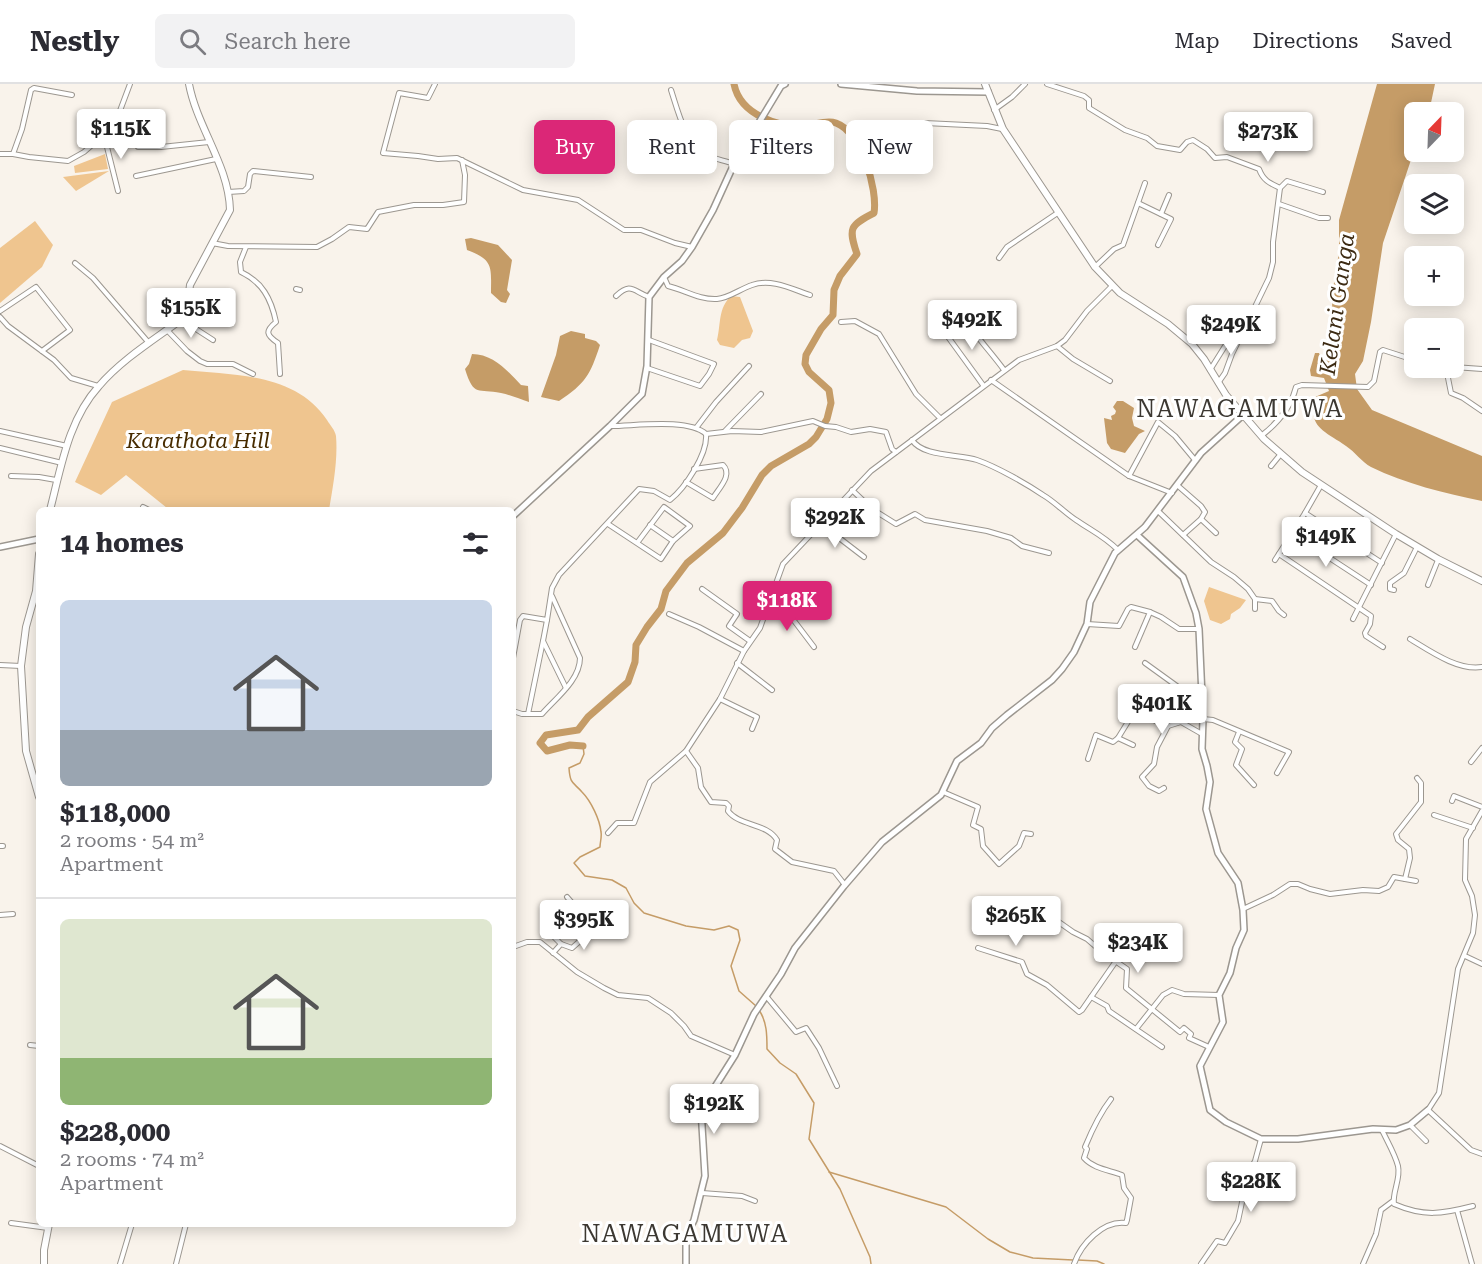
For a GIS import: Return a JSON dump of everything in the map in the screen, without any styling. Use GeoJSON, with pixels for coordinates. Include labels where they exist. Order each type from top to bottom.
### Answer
{"type":"FeatureCollection","features":[{"type":"Feature","properties":{"kind":"main road"},"geometry":{"type":"LineString","coordinates":[[51,507],[56,480],[79,416],[98,386],[149,343],[186,316],[190,285],[230,210],[228,192],[191,99],[189,84]]}},
{"type":"Feature","properties":{"kind":"main road"},"geometry":{"type":"LineString","coordinates":[[985,84],[1003,129],[1095,267],[1112,286],[1168,324],[1192,344],[1204,359],[1217,383],[1261,436],[1281,455],[1396,534],[1482,581]]}},
{"type":"Feature","properties":{"kind":"main road"},"geometry":{"type":"LineString","coordinates":[[36,600],[21,666],[26,751],[36,786]]}},
{"type":"Feature","properties":{"kind":"main road"},"geometry":{"type":"LineString","coordinates":[[44,1264],[48,1227]]}},
{"type":"Feature","properties":{"kind":"street"},"geometry":{"type":"LineString","coordinates":[[0,154],[13,153],[69,161],[104,135],[118,116],[130,84]]}},
{"type":"Feature","properties":{"kind":"street"},"geometry":{"type":"LineString","coordinates":[[435,84],[428,98],[399,93],[383,153],[438,159],[462,159],[523,190],[578,200],[624,230],[641,230],[692,247]]}},
{"type":"Feature","properties":{"kind":"street"},"geometry":{"type":"LineString","coordinates":[[761,120],[781,86],[785,84]]}},
{"type":"Feature","properties":{"kind":"street"},"geometry":{"type":"LineString","coordinates":[[840,84],[871,85],[917,91],[988,92]]}},
{"type":"Feature","properties":{"kind":"street"},"geometry":{"type":"LineString","coordinates":[[994,110],[1025,84]]}},
{"type":"Feature","properties":{"kind":"street"},"geometry":{"type":"LineString","coordinates":[[1047,84],[1083,96],[1089,100],[1089,108],[1125,130],[1147,138],[1157,146],[1180,150],[1187,142],[1194,140],[1215,158],[1227,157],[1259,169],[1266,181],[1280,188]]}},
{"type":"Feature","properties":{"kind":"street"},"geometry":{"type":"LineString","coordinates":[[13,153],[22,129],[31,90],[34,88],[72,95]]}},
{"type":"Feature","properties":{"kind":"street"},"geometry":{"type":"LineString","coordinates":[[671,90],[681,123],[697,147],[703,153],[729,162]]}},
{"type":"Feature","properties":{"kind":"street"},"geometry":{"type":"LineString","coordinates":[[933,123],[1003,129]]}},
{"type":"Feature","properties":{"kind":"street"},"geometry":{"type":"LineString","coordinates":[[104,135],[118,191]]}},
{"type":"Feature","properties":{"kind":"street"},"geometry":{"type":"LineString","coordinates":[[138,147],[209,142]]}},
{"type":"Feature","properties":{"kind":"street"},"geometry":{"type":"LineString","coordinates":[[136,176],[216,159]]}},
{"type":"Feature","properties":{"kind":"street"},"geometry":{"type":"LineString","coordinates":[[212,243],[246,247],[317,247],[349,227],[367,229],[378,212],[414,205],[464,202],[465,175],[462,159]]}},
{"type":"Feature","properties":{"kind":"street"},"geometry":{"type":"LineString","coordinates":[[228,192],[244,191],[248,187],[250,174],[253,171],[311,177]]}},
{"type":"Feature","properties":{"kind":"street"},"geometry":{"type":"LineString","coordinates":[[516,513],[642,394],[647,368],[649,297],[692,247],[713,210],[729,174]]}},
{"type":"Feature","properties":{"kind":"street"},"geometry":{"type":"LineString","coordinates":[[1217,383],[1225,374],[1232,354],[1269,278],[1273,262],[1273,242],[1280,188],[1287,181],[1323,192]]}},
{"type":"Feature","properties":{"kind":"street"},"geometry":{"type":"LineString","coordinates":[[1095,267],[1113,249],[1123,245],[1145,183]]}},
{"type":"Feature","properties":{"kind":"street"},"geometry":{"type":"LineString","coordinates":[[1161,214],[1169,195]]}},
{"type":"Feature","properties":{"kind":"street"},"geometry":{"type":"LineString","coordinates":[[1138,203],[1171,219],[1158,245]]}},
{"type":"Feature","properties":{"kind":"street"},"geometry":{"type":"LineString","coordinates":[[1279,204],[1318,218],[1328,218]]}},
{"type":"Feature","properties":{"kind":"street"},"geometry":{"type":"LineString","coordinates":[[999,258],[1007,247],[1059,212]]}},
{"type":"Feature","properties":{"kind":"street"},"geometry":{"type":"LineString","coordinates":[[246,247],[240,262],[241,272],[254,278],[262,286],[274,315],[276,322],[267,329],[267,333],[268,337],[278,343],[280,374]]}},
{"type":"Feature","properties":{"kind":"street"},"geometry":{"type":"LineString","coordinates":[[75,263],[93,278],[149,343]]}},
{"type":"Feature","properties":{"kind":"street"},"geometry":{"type":"LineString","coordinates":[[664,277],[668,286],[705,298],[718,299],[754,284],[770,282],[810,295]]}},
{"type":"Feature","properties":{"kind":"street"},"geometry":{"type":"LineString","coordinates":[[0,311],[36,286],[70,330],[42,351]]}},
{"type":"Feature","properties":{"kind":"street"},"geometry":{"type":"LineString","coordinates":[[608,833],[617,824],[634,823],[650,782],[686,752],[720,699],[737,663],[760,628],[783,564],[871,471],[1004,370],[1029,355],[1057,346],[1065,340],[1087,310],[1112,286]]}},
{"type":"Feature","properties":{"kind":"street"},"geometry":{"type":"LineString","coordinates":[[616,296],[629,288],[649,297]]}},
{"type":"Feature","properties":{"kind":"street"},"geometry":{"type":"LineString","coordinates":[[962,308],[971,330],[986,345],[1004,370]]}},
{"type":"Feature","properties":{"kind":"street"},"geometry":{"type":"LineString","coordinates":[[0,317],[72,378],[98,386]]}},
{"type":"Feature","properties":{"kind":"street"},"geometry":{"type":"LineString","coordinates":[[181,319],[213,340]]}},
{"type":"Feature","properties":{"kind":"street"},"geometry":{"type":"LineString","coordinates":[[841,322],[855,321],[879,334],[916,394],[940,418]]}},
{"type":"Feature","properties":{"kind":"street"},"geometry":{"type":"LineString","coordinates":[[167,330],[200,361],[207,364],[233,364],[253,374]]}},
{"type":"Feature","properties":{"kind":"street"},"geometry":{"type":"LineString","coordinates":[[943,330],[983,385]]}},
{"type":"Feature","properties":{"kind":"street"},"geometry":{"type":"LineString","coordinates":[[1210,371],[1235,330]]}},
{"type":"Feature","properties":{"kind":"street"},"geometry":{"type":"LineString","coordinates":[[647,368],[700,386],[710,374],[714,364],[649,340]]}},
{"type":"Feature","properties":{"kind":"street"},"geometry":{"type":"LineString","coordinates":[[1057,346],[1073,359],[1110,381]]}},
{"type":"Feature","properties":{"kind":"street"},"geometry":{"type":"LineString","coordinates":[[1261,436],[1280,419],[1295,395],[1296,387],[1302,385],[1368,387],[1374,381],[1380,352],[1383,350],[1404,357]]}},
{"type":"Feature","properties":{"kind":"street"},"geometry":{"type":"LineString","coordinates":[[696,428],[748,366]]}},
{"type":"Feature","properties":{"kind":"street"},"geometry":{"type":"LineString","coordinates":[[1464,368],[1482,369]]}},
{"type":"Feature","properties":{"kind":"street"},"geometry":{"type":"LineString","coordinates":[[1448,378],[1451,393],[1482,411]]}},
{"type":"Feature","properties":{"kind":"street"},"geometry":{"type":"LineString","coordinates":[[991,380],[1129,476],[1172,493]]}},
{"type":"Feature","properties":{"kind":"street"},"geometry":{"type":"LineString","coordinates":[[724,432],[761,394]]}},
{"type":"Feature","properties":{"kind":"street"},"geometry":{"type":"LineString","coordinates":[[686,1264],[686,1237],[694,1220],[705,1176],[701,1109],[735,1055],[754,1014],[801,941],[882,842],[933,803],[943,792],[957,761],[981,743],[992,728],[1052,680],[1062,669],[1074,652],[1087,624],[1090,602],[1105,570],[1118,550],[1158,512],[1195,460],[1213,440],[1243,415]]}},
{"type":"Feature","properties":{"kind":"street"},"geometry":{"type":"LineString","coordinates":[[610,426],[682,425],[696,428],[706,434],[761,432],[813,421],[851,432],[881,430],[886,432],[892,449],[896,452]]}},
{"type":"Feature","properties":{"kind":"street"},"geometry":{"type":"LineString","coordinates":[[1129,476],[1158,422],[1175,436],[1195,460]]}},
{"type":"Feature","properties":{"kind":"street"},"geometry":{"type":"LineString","coordinates":[[0,432],[67,446]]}},
{"type":"Feature","properties":{"kind":"street"},"geometry":{"type":"LineString","coordinates":[[637,543],[664,507],[680,492],[694,469],[707,440],[706,434]]}},
{"type":"Feature","properties":{"kind":"street"},"geometry":{"type":"LineString","coordinates":[[912,440],[920,448],[977,460],[1044,495],[1076,520],[1103,535],[1118,550]]}},
{"type":"Feature","properties":{"kind":"street"},"geometry":{"type":"LineString","coordinates":[[0,448],[62,463]]}},
{"type":"Feature","properties":{"kind":"street"},"geometry":{"type":"LineString","coordinates":[[1271,466],[1281,455]]}},
{"type":"Feature","properties":{"kind":"street"},"geometry":{"type":"LineString","coordinates":[[686,482],[713,498],[727,475],[727,469],[723,465],[694,469]]}},
{"type":"Feature","properties":{"kind":"street"},"geometry":{"type":"LineString","coordinates":[[11,476],[56,480]]}},
{"type":"Feature","properties":{"kind":"street"},"geometry":{"type":"LineString","coordinates":[[1275,560],[1293,534],[1321,484]]}},
{"type":"Feature","properties":{"kind":"street"},"geometry":{"type":"LineString","coordinates":[[1177,485],[1205,512],[1201,519],[1183,535]]}},
{"type":"Feature","properties":{"kind":"street"},"geometry":{"type":"LineString","coordinates":[[528,714],[552,588],[559,575],[639,489],[654,491],[670,500]]}},
{"type":"Feature","properties":{"kind":"street"},"geometry":{"type":"LineString","coordinates":[[852,490],[872,509],[896,524],[915,514],[925,520],[987,531],[1011,538],[1022,546],[1049,553]]}},
{"type":"Feature","properties":{"kind":"street"},"geometry":{"type":"LineString","coordinates":[[608,524],[661,559],[673,541],[690,526],[664,507]]}},
{"type":"Feature","properties":{"kind":"street"},"geometry":{"type":"LineString","coordinates":[[1158,512],[1211,562],[1248,589],[1255,599],[1255,609]]}},
{"type":"Feature","properties":{"kind":"street"},"geometry":{"type":"LineString","coordinates":[[1305,513],[1382,563]]}},
{"type":"Feature","properties":{"kind":"street"},"geometry":{"type":"LineString","coordinates":[[1201,519],[1216,533]]}},
{"type":"Feature","properties":{"kind":"street"},"geometry":{"type":"LineString","coordinates":[[821,524],[864,556]]}},
{"type":"Feature","properties":{"kind":"street"},"geometry":{"type":"LineString","coordinates":[[650,525],[673,541]]}},
{"type":"Feature","properties":{"kind":"street"},"geometry":{"type":"LineString","coordinates":[[1137,534],[1186,582],[1196,613],[1199,629],[1203,718],[1202,749],[1209,782],[1206,809],[1218,853],[1238,883],[1243,909],[1244,930],[1236,948],[1230,973],[1219,995],[1223,1022],[1200,1066],[1209,1110],[1226,1122],[1261,1139],[1298,1139],[1373,1129],[1396,1130],[1410,1125],[1428,1110],[1438,1093],[1458,969],[1473,933],[1475,915],[1472,896],[1465,880],[1466,839],[1482,809],[1454,796],[1452,801]]}},
{"type":"Feature","properties":{"kind":"street"},"geometry":{"type":"LineString","coordinates":[[1293,534],[1371,585]]}},
{"type":"Feature","properties":{"kind":"street"},"geometry":{"type":"LineString","coordinates":[[1353,620],[1396,534]]}},
{"type":"Feature","properties":{"kind":"street"},"geometry":{"type":"LineString","coordinates":[[0,546],[36,540]]}},
{"type":"Feature","properties":{"kind":"street"},"geometry":{"type":"LineString","coordinates":[[1394,590],[1390,589],[1390,583],[1409,566],[1417,547]]}},
{"type":"Feature","properties":{"kind":"street"},"geometry":{"type":"LineString","coordinates":[[1279,554],[1371,616],[1366,636],[1383,648]]}},
{"type":"Feature","properties":{"kind":"street"},"geometry":{"type":"LineString","coordinates":[[1428,585],[1438,559]]}},
{"type":"Feature","properties":{"kind":"street"},"geometry":{"type":"LineString","coordinates":[[1398,583],[1401,575]]}},
{"type":"Feature","properties":{"kind":"street"},"geometry":{"type":"LineString","coordinates":[[702,589],[737,614],[729,626],[750,641]]}},
{"type":"Feature","properties":{"kind":"street"},"geometry":{"type":"LineString","coordinates":[[516,712],[542,714],[566,688],[580,667],[580,658],[551,595]]}},
{"type":"Feature","properties":{"kind":"street"},"geometry":{"type":"LineString","coordinates":[[1255,599],[1272,601],[1284,615]]}},
{"type":"Feature","properties":{"kind":"street"},"geometry":{"type":"LineString","coordinates":[[1087,624],[1119,626],[1131,607],[1161,617],[1179,629],[1199,629]]}},
{"type":"Feature","properties":{"kind":"street"},"geometry":{"type":"LineString","coordinates":[[766,608],[792,618],[814,646]]}},
{"type":"Feature","properties":{"kind":"street"},"geometry":{"type":"LineString","coordinates":[[1135,647],[1150,612]]}},
{"type":"Feature","properties":{"kind":"street"},"geometry":{"type":"LineString","coordinates":[[669,614],[744,651]]}},
{"type":"Feature","properties":{"kind":"street"},"geometry":{"type":"LineString","coordinates":[[516,642],[520,620],[523,616],[547,620]]}},
{"type":"Feature","properties":{"kind":"street"},"geometry":{"type":"LineString","coordinates":[[1410,639],[1458,664],[1474,668],[1482,667]]}},
{"type":"Feature","properties":{"kind":"street"},"geometry":{"type":"LineString","coordinates":[[543,641],[566,688]]}},
{"type":"Feature","properties":{"kind":"street"},"geometry":{"type":"LineString","coordinates":[[737,663],[772,690]]}},
{"type":"Feature","properties":{"kind":"street"},"geometry":{"type":"LineString","coordinates":[[1145,663],[1181,689],[1201,690]]}},
{"type":"Feature","properties":{"kind":"street"},"geometry":{"type":"LineString","coordinates":[[0,664],[21,666]]}},
{"type":"Feature","properties":{"kind":"street"},"geometry":{"type":"LineString","coordinates":[[720,699],[757,717],[752,729]]}},
{"type":"Feature","properties":{"kind":"street"},"geometry":{"type":"LineString","coordinates":[[1088,759],[1096,735],[1113,742],[1118,738],[1134,712],[1168,726],[1181,722],[1202,734]]}},
{"type":"Feature","properties":{"kind":"street"},"geometry":{"type":"LineString","coordinates":[[1203,718],[1213,720],[1289,752],[1277,773]]}},
{"type":"Feature","properties":{"kind":"street"},"geometry":{"type":"LineString","coordinates":[[1164,788],[1159,791],[1149,786],[1142,777],[1154,764],[1157,747],[1168,726]]}},
{"type":"Feature","properties":{"kind":"street"},"geometry":{"type":"LineString","coordinates":[[1239,732],[1235,742],[1242,749],[1236,765],[1254,785]]}},
{"type":"Feature","properties":{"kind":"street"},"geometry":{"type":"LineString","coordinates":[[1118,738],[1132,745]]}},
{"type":"Feature","properties":{"kind":"street"},"geometry":{"type":"LineString","coordinates":[[1471,762],[1482,748]]}},
{"type":"Feature","properties":{"kind":"street"},"geometry":{"type":"LineString","coordinates":[[686,752],[698,768],[700,787],[711,802],[726,803],[731,815],[754,824],[774,836],[777,840],[775,849],[781,856],[792,862],[834,871],[845,885]]}},
{"type":"Feature","properties":{"kind":"street"},"geometry":{"type":"LineString","coordinates":[[1405,879],[1410,858],[1408,849],[1398,840],[1396,834],[1421,802],[1421,783],[1417,778]]}},
{"type":"Feature","properties":{"kind":"street"},"geometry":{"type":"LineString","coordinates":[[943,792],[978,807],[973,825],[981,829],[983,846],[999,864],[1019,846],[1024,833],[1031,834]]}},
{"type":"Feature","properties":{"kind":"street"},"geometry":{"type":"LineString","coordinates":[[1434,814],[1473,828]]}},
{"type":"Feature","properties":{"kind":"street"},"geometry":{"type":"LineString","coordinates":[[1243,909],[1290,884],[1298,884],[1330,894],[1363,890],[1379,891],[1388,887],[1394,877],[1416,881]]}},
{"type":"Feature","properties":{"kind":"street"},"geometry":{"type":"LineString","coordinates":[[567,897],[580,912],[553,936],[561,944],[572,948],[598,924]]}},
{"type":"Feature","properties":{"kind":"street"},"geometry":{"type":"LineString","coordinates":[[0,915],[13,914]]}},
{"type":"Feature","properties":{"kind":"street"},"geometry":{"type":"LineString","coordinates":[[1053,918],[1128,969],[1126,988],[1180,1032],[1184,1028],[1191,1034],[1189,1038],[1209,1047]]}},
{"type":"Feature","properties":{"kind":"street"},"geometry":{"type":"LineString","coordinates":[[516,946],[527,942],[540,942],[577,972],[618,995],[648,998],[671,1014],[691,1036],[735,1055]]}},
{"type":"Feature","properties":{"kind":"street"},"geometry":{"type":"LineString","coordinates":[[553,953],[561,944]]}},
{"type":"Feature","properties":{"kind":"street"},"geometry":{"type":"LineString","coordinates":[[978,948],[1022,962],[1027,975],[1047,985],[1078,1012],[1082,1010],[1116,961]]}},
{"type":"Feature","properties":{"kind":"street"},"geometry":{"type":"LineString","coordinates":[[1465,956],[1482,964]]}},
{"type":"Feature","properties":{"kind":"street"},"geometry":{"type":"LineString","coordinates":[[1136,1029],[1163,995],[1172,990],[1184,994],[1219,995]]}},
{"type":"Feature","properties":{"kind":"street"},"geometry":{"type":"LineString","coordinates":[[766,996],[796,1032],[806,1028],[819,1048],[837,1086]]}},
{"type":"Feature","properties":{"kind":"street"},"geometry":{"type":"LineString","coordinates":[[1091,997],[1107,1006],[1109,1011],[1162,1047]]}},
{"type":"Feature","properties":{"kind":"street"},"geometry":{"type":"LineString","coordinates":[[30,1045],[36,1046]]}},
{"type":"Feature","properties":{"kind":"street"},"geometry":{"type":"LineString","coordinates":[[1074,1264],[1081,1250],[1100,1229],[1110,1224],[1126,1223],[1127,1220],[1131,1198],[1124,1188],[1122,1175],[1088,1163],[1084,1158],[1088,1139],[1111,1099]]}},
{"type":"Feature","properties":{"kind":"street"},"geometry":{"type":"LineString","coordinates":[[1428,1110],[1471,1150],[1482,1154]]}},
{"type":"Feature","properties":{"kind":"street"},"geometry":{"type":"LineString","coordinates":[[1410,1125],[1426,1141]]}},
{"type":"Feature","properties":{"kind":"street"},"geometry":{"type":"LineString","coordinates":[[1363,1264],[1376,1234],[1381,1210],[1393,1201],[1397,1187],[1398,1166],[1382,1130]]}},
{"type":"Feature","properties":{"kind":"street"},"geometry":{"type":"LineString","coordinates":[[1201,1264],[1217,1241],[1225,1243],[1229,1239],[1238,1221],[1248,1174],[1255,1161],[1261,1139]]}},
{"type":"Feature","properties":{"kind":"street"},"geometry":{"type":"LineString","coordinates":[[0,1146],[36,1164]]}},
{"type":"Feature","properties":{"kind":"street"},"geometry":{"type":"LineString","coordinates":[[702,1193],[742,1196],[755,1201]]}},
{"type":"Feature","properties":{"kind":"street"},"geometry":{"type":"LineString","coordinates":[[1393,1201],[1394,1204],[1410,1211],[1436,1214],[1473,1206]]}},
{"type":"Feature","properties":{"kind":"street"},"geometry":{"type":"LineString","coordinates":[[1457,1210],[1472,1264]]}},
{"type":"Feature","properties":{"kind":"street"},"geometry":{"type":"LineString","coordinates":[[11,1223],[36,1225]]}},
{"type":"Feature","properties":{"kind":"street"},"geometry":{"type":"LineString","coordinates":[[122,1263],[131,1227]]}},
{"type":"Feature","properties":{"kind":"street"},"geometry":{"type":"LineString","coordinates":[[176,1264],[185,1227]]}},
{"type":"Feature","properties":{"kind":"green space"},"geometry":{"type":"Polygon","coordinates":[[[105,154],[108,169],[75,173],[74,166],[105,154]]]}},
{"type":"Feature","properties":{"kind":"green space"},"geometry":{"type":"Polygon","coordinates":[[[109,171],[76,191],[63,177],[109,171]]]}},
{"type":"Feature","properties":{"kind":"green space"},"geometry":{"type":"Polygon","coordinates":[[[35,221],[53,245],[42,267],[0,303],[0,248],[35,221]]]}},
{"type":"Feature","properties":{"kind":"green space"},"geometry":{"type":"Polygon","coordinates":[[[731,296],[740,297],[753,331],[750,338],[742,340],[734,348],[720,345],[717,340],[722,311],[731,296]]]}},
{"type":"Feature","properties":{"kind":"green space","name":"Karathota Hill"},"geometry":{"type":"Polygon","coordinates":[[[183,370],[262,379],[298,393],[314,405],[327,420],[336,436],[336,464],[330,507],[166,507],[126,475],[101,495],[75,482],[112,402],[183,370]]]}},
{"type":"Feature","properties":{"kind":"green space"},"geometry":{"type":"Polygon","coordinates":[[[1209,587],[1246,600],[1231,614],[1230,619],[1221,624],[1210,620],[1204,601],[1209,587]]]}},
{"type":"Feature","properties":{"kind":"water","name":"Kelani Ganga"},"geometry":{"type":"Polygon","coordinates":[[[1377,84],[1435,84],[1431,102],[1404,102],[1404,162],[1410,162],[1406,174],[1404,174],[1404,181],[1383,243],[1363,361],[1355,374],[1357,389],[1372,410],[1482,456],[1482,501],[1411,483],[1371,467],[1320,428],[1316,422],[1313,407],[1315,397],[1329,391],[1324,378],[1311,376],[1310,370],[1315,353],[1319,353],[1322,361],[1333,356],[1332,295],[1339,252],[1339,220],[1377,84]]]}},
{"type":"Feature","properties":{"kind":"water"},"geometry":{"type":"Polygon","coordinates":[[[471,238],[498,245],[512,260],[507,290],[510,294],[506,303],[501,302],[491,293],[491,271],[486,261],[467,250],[465,239],[471,238]]]}},
{"type":"Feature","properties":{"kind":"water"},"geometry":{"type":"Polygon","coordinates":[[[571,331],[585,334],[585,338],[596,341],[600,345],[593,364],[586,378],[559,401],[541,397],[556,355],[560,336],[571,331]]]}},
{"type":"Feature","properties":{"kind":"water"},"geometry":{"type":"Polygon","coordinates":[[[472,354],[493,360],[521,385],[528,386],[529,402],[474,388],[465,369],[472,354]]]}},
{"type":"Feature","properties":{"kind":"water"},"geometry":{"type":"Polygon","coordinates":[[[1117,401],[1123,401],[1134,408],[1132,418],[1134,426],[1145,431],[1139,434],[1125,453],[1111,449],[1107,443],[1104,418],[1112,420],[1111,416],[1116,411],[1113,407],[1117,401]]]}},
{"type":"Feature","properties":{"kind":"waterway"},"geometry":{"type":"LineString","coordinates":[[583,746],[570,745],[547,751],[540,743],[546,735],[578,730],[588,717],[628,682],[635,662],[636,645],[661,609],[666,591],[687,563],[723,533],[742,508],[762,475],[771,466],[809,444],[816,437],[827,419],[831,403],[829,390],[809,372],[805,364],[806,355],[821,329],[833,315],[834,290],[840,276],[857,254],[852,238],[853,228],[874,213],[873,190],[866,162],[853,137],[845,128],[833,122],[798,126],[763,118],[744,104],[734,84]]}},
{"type":"Feature","properties":{"kind":"waterway"},"geometry":{"type":"LineString","coordinates":[[583,746],[584,754],[580,763],[569,768],[570,777],[594,811],[601,838],[600,847],[580,857],[574,863],[585,876],[612,880],[626,888],[634,903],[644,913],[686,926],[714,930],[729,926],[738,930],[740,940],[731,966],[739,991],[756,1006]]}},
{"type":"Feature","properties":{"kind":"waterway"},"geometry":{"type":"LineString","coordinates":[[759,1010],[765,1024],[767,1049],[780,1063],[796,1074],[814,1103],[809,1139],[840,1189],[871,1264]]}},
{"type":"Feature","properties":{"kind":"waterway"},"geometry":{"type":"LineString","coordinates":[[829,1172],[946,1207],[988,1239],[1010,1252],[1033,1258],[1073,1260]]}},
{"type":"Feature","properties":{"kind":"waterway"},"geometry":{"type":"LineString","coordinates":[[1078,1260],[1097,1261],[1104,1264]]}},
{"type":"Feature","properties":{"kind":"district","name":"NAWAGAMUWA"},"geometry":{"type":"Point","coordinates":[1240,409]}},
{"type":"Feature","properties":{"kind":"district","name":"NAWAGAMUWA"},"geometry":{"type":"Point","coordinates":[685,1234]}}]}
